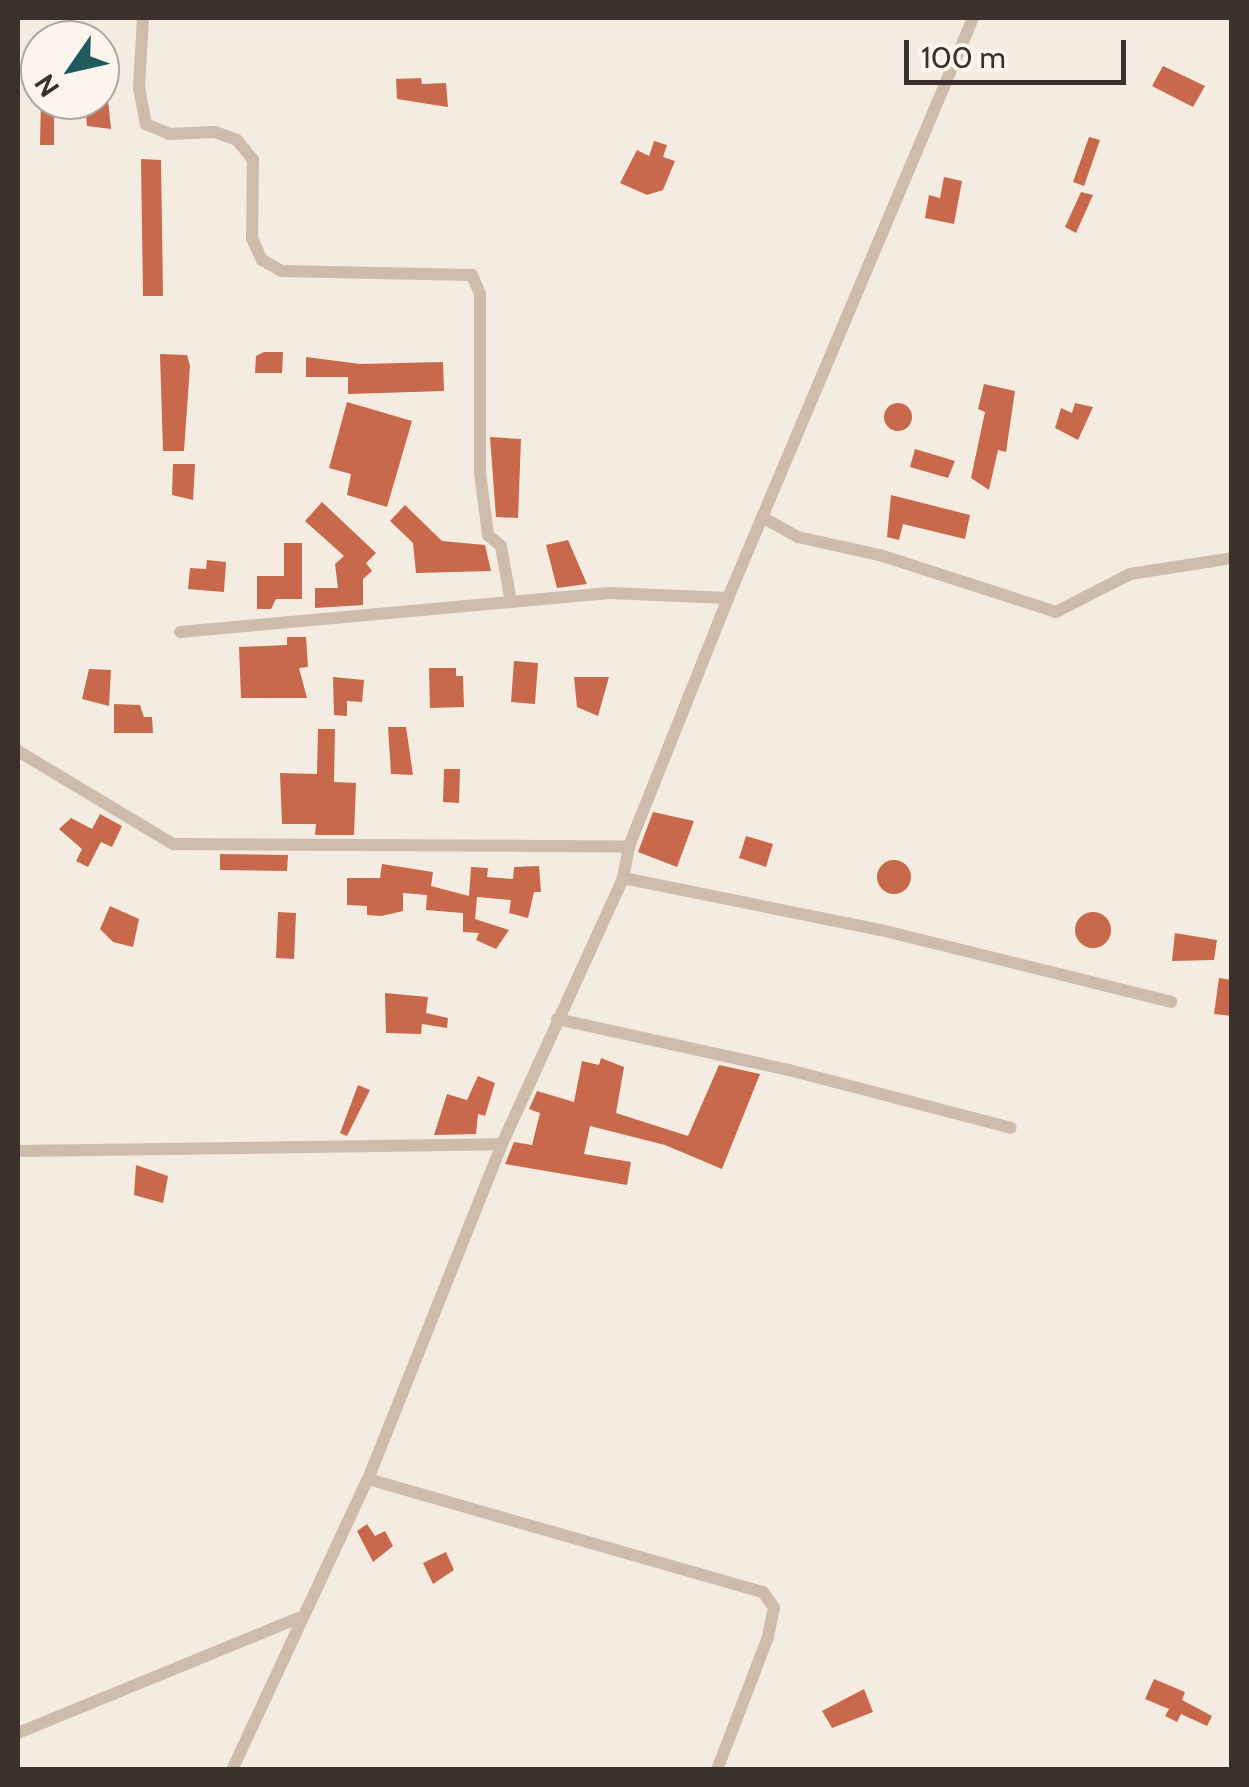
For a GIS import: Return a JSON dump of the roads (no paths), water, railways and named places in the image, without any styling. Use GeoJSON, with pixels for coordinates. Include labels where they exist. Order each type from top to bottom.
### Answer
{"type":"FeatureCollection","features":[{"type":"Feature","properties":{"kind":"street"},"geometry":{"type":"LineString","coordinates":[[143,18],[140,88],[146,124],[169,134],[215,132],[237,140],[253,160],[252,238],[262,260],[298,272],[472,276],[480,294],[480,472],[488,535],[501,546],[510,602]]}},
{"type":"Feature","properties":{"kind":"street"},"geometry":{"type":"LineString","coordinates":[[232,1770],[298,1618],[368,1479],[502,1144],[622,878],[629,846],[728,598],[973,18]]}},
{"type":"Feature","properties":{"kind":"street"},"geometry":{"type":"LineString","coordinates":[[762,517],[798,536],[883,556],[1056,612],[1130,574],[1232,558]]}},
{"type":"Feature","properties":{"kind":"street"},"geometry":{"type":"LineString","coordinates":[[180,632],[608,592],[728,598]]}},
{"type":"Feature","properties":{"kind":"street"},"geometry":{"type":"LineString","coordinates":[[18,751],[172,844],[629,846]]}},
{"type":"Feature","properties":{"kind":"street"},"geometry":{"type":"LineString","coordinates":[[622,878],[885,931],[1172,1002]]}},
{"type":"Feature","properties":{"kind":"street"},"geometry":{"type":"LineString","coordinates":[[557,1019],[789,1070],[1010,1128]]}},
{"type":"Feature","properties":{"kind":"street"},"geometry":{"type":"LineString","coordinates":[[18,1151],[502,1144]]}},
{"type":"Feature","properties":{"kind":"street"},"geometry":{"type":"LineString","coordinates":[[368,1479],[763,1592],[774,1608],[768,1637],[717,1770]]}},
{"type":"Feature","properties":{"kind":"street"},"geometry":{"type":"LineString","coordinates":[[18,1732],[298,1618]]}}]}
